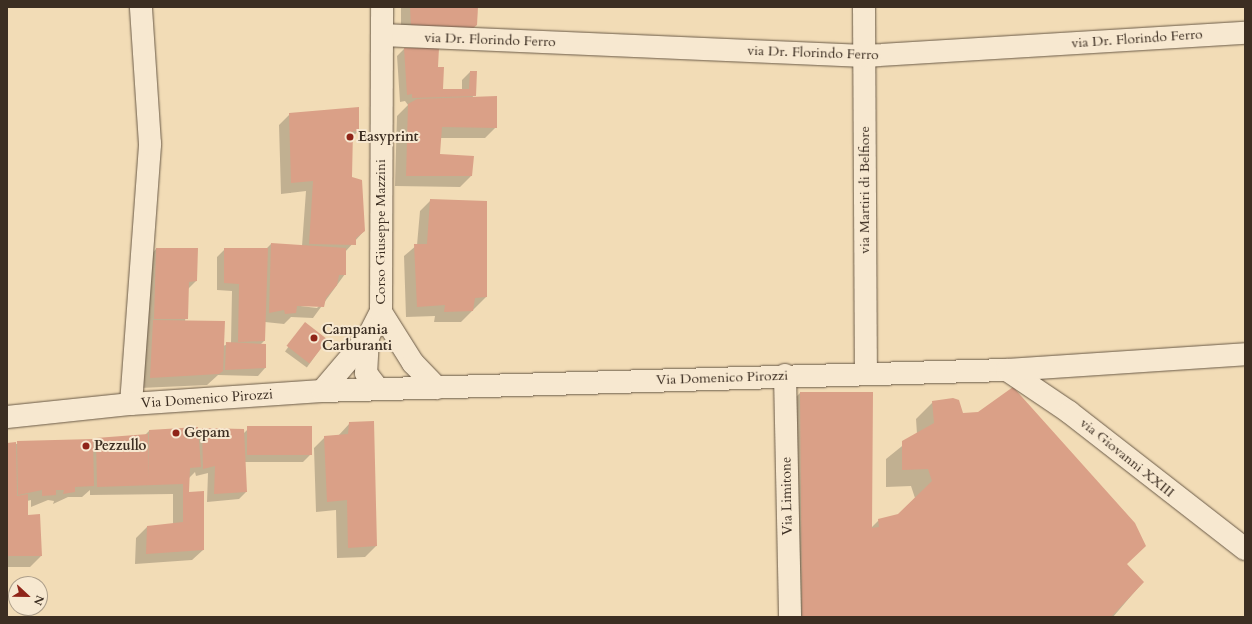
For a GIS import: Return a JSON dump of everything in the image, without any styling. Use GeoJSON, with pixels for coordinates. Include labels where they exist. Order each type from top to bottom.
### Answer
{"type":"FeatureCollection","features":[{"type":"Feature","properties":{"kind":"street"},"geometry":{"type":"LineString","coordinates":[[131,404],[150,144],[141,7]]}},
{"type":"Feature","properties":{"kind":"street","name":"Corso Giuseppe Mazzini"},"geometry":{"type":"LineString","coordinates":[[322,391],[368,337],[381,312],[382,7]]}},
{"type":"Feature","properties":{"kind":"street","name":"via Martiri di Belfiore"},"geometry":{"type":"LineString","coordinates":[[864,7],[866,374]]}},
{"type":"Feature","properties":{"kind":"street","name":"via Dr. Florindo Ferro"},"geometry":{"type":"LineString","coordinates":[[382,35],[865,56],[1245,33]]}},
{"type":"Feature","properties":{"kind":"street","name":"Corso Giuseppe Mazzini"},"geometry":{"type":"LineString","coordinates":[[381,312],[399,344],[437,388]]}},
{"type":"Feature","properties":{"kind":"street","name":"Corso Giuseppe Mazzini"},"geometry":{"type":"LineString","coordinates":[[368,337],[366,373],[378,389]]}},
{"type":"Feature","properties":{"kind":"street","name":"Via Domenico Pirozzi"},"geometry":{"type":"LineString","coordinates":[[7,417],[131,404],[322,391],[1006,370],[1245,354]]}},
{"type":"Feature","properties":{"kind":"street","name":"via Giovanni XXIII"},"geometry":{"type":"LineString","coordinates":[[1006,370],[1069,412],[1245,549]]}},
{"type":"Feature","properties":{"kind":"street","name":"Via Limitone"},"geometry":{"type":"LineString","coordinates":[[785,376],[790,617]]}},
{"type":"Feature","properties":{"kind":"building"},"geometry":{"type":"Polygon","coordinates":[[[410,7],[478,7],[477,25],[472,29],[411,26],[410,7]]]}},
{"type":"Feature","properties":{"kind":"building"},"geometry":{"type":"Polygon","coordinates":[[[404,48],[439,48],[438,67],[444,67],[443,89],[469,89],[470,71],[477,71],[476,96],[412,98],[412,94],[407,95],[404,48]]]}},
{"type":"Feature","properties":{"kind":"building"},"geometry":{"type":"Polygon","coordinates":[[[497,96],[497,128],[442,127],[440,154],[474,156],[472,176],[406,176],[408,104],[417,99],[497,96]]]}},
{"type":"Feature","properties":{"kind":"building"},"geometry":{"type":"Polygon","coordinates":[[[359,107],[359,132],[353,131],[352,177],[362,180],[365,231],[356,238],[356,245],[309,244],[313,181],[291,183],[289,113],[359,107]]]}},
{"type":"Feature","properties":{"kind":"building"},"geometry":{"type":"Polygon","coordinates":[[[430,199],[487,201],[487,297],[475,298],[473,311],[444,312],[445,305],[417,307],[414,244],[427,244],[430,199]]]}},
{"type":"Feature","properties":{"kind":"building"},"geometry":{"type":"Polygon","coordinates":[[[271,243],[346,248],[346,275],[339,275],[337,285],[326,298],[324,307],[297,306],[296,313],[285,314],[284,310],[269,313],[271,243]]]}},
{"type":"Feature","properties":{"kind":"building"},"geometry":{"type":"Polygon","coordinates":[[[156,248],[198,248],[197,281],[189,282],[188,319],[154,319],[156,248]]]}},
{"type":"Feature","properties":{"kind":"building"},"geometry":{"type":"Polygon","coordinates":[[[224,248],[268,248],[265,341],[238,342],[239,284],[224,283],[224,248]]]}},
{"type":"Feature","properties":{"kind":"building"},"geometry":{"type":"Polygon","coordinates":[[[153,320],[225,321],[223,371],[219,374],[150,378],[153,320]]]}},
{"type":"Feature","properties":{"kind":"building"},"geometry":{"type":"Polygon","coordinates":[[[305,322],[328,340],[309,363],[287,346],[305,322]]]}},
{"type":"Feature","properties":{"kind":"building"},"geometry":{"type":"Polygon","coordinates":[[[226,342],[266,344],[266,368],[225,370],[226,342]]]}},
{"type":"Feature","properties":{"kind":"building"},"geometry":{"type":"Polygon","coordinates":[[[1013,387],[1135,523],[1146,546],[1127,564],[1144,582],[1111,617],[802,617],[800,392],[873,392],[872,528],[879,527],[878,519],[898,514],[932,481],[928,469],[902,470],[902,441],[934,423],[932,401],[953,398],[959,400],[963,413],[978,412],[1013,387]]]}},
{"type":"Feature","properties":{"kind":"building"},"geometry":{"type":"Polygon","coordinates":[[[374,421],[377,546],[348,548],[347,500],[327,502],[324,436],[348,434],[349,422],[374,421]]]}},
{"type":"Feature","properties":{"kind":"building"},"geometry":{"type":"Polygon","coordinates":[[[247,426],[312,426],[312,455],[247,455],[247,426]]]}},
{"type":"Feature","properties":{"kind":"building"},"geometry":{"type":"Polygon","coordinates":[[[198,427],[201,467],[190,468],[189,492],[204,491],[204,550],[146,554],[147,526],[183,522],[183,484],[97,487],[96,438],[148,434],[149,478],[149,430],[198,427]]]}},
{"type":"Feature","properties":{"kind":"building"},"geometry":{"type":"Polygon","coordinates":[[[202,428],[244,429],[247,492],[214,494],[215,466],[203,469],[202,428]]]}},
{"type":"Feature","properties":{"kind":"building"},"geometry":{"type":"Polygon","coordinates":[[[93,439],[94,486],[75,487],[75,492],[63,494],[64,490],[56,490],[56,495],[42,496],[42,490],[18,495],[17,441],[93,439]]]}},
{"type":"Feature","properties":{"kind":"building"},"geometry":{"type":"Polygon","coordinates":[[[16,442],[17,496],[28,494],[28,515],[40,514],[42,556],[7,556],[7,443],[16,442]]]}},
{"type":"Feature","properties":{"kind":"place","name":"Easyprint"},"geometry":{"type":"Point","coordinates":[350,137]}},
{"type":"Feature","properties":{"kind":"place","name":"Campania Carburanti"},"geometry":{"type":"Point","coordinates":[314,338]}},
{"type":"Feature","properties":{"kind":"place","name":"Gepam"},"geometry":{"type":"Point","coordinates":[176,433]}},
{"type":"Feature","properties":{"kind":"place","name":"Pezzullo"},"geometry":{"type":"Point","coordinates":[86,446]}}]}
